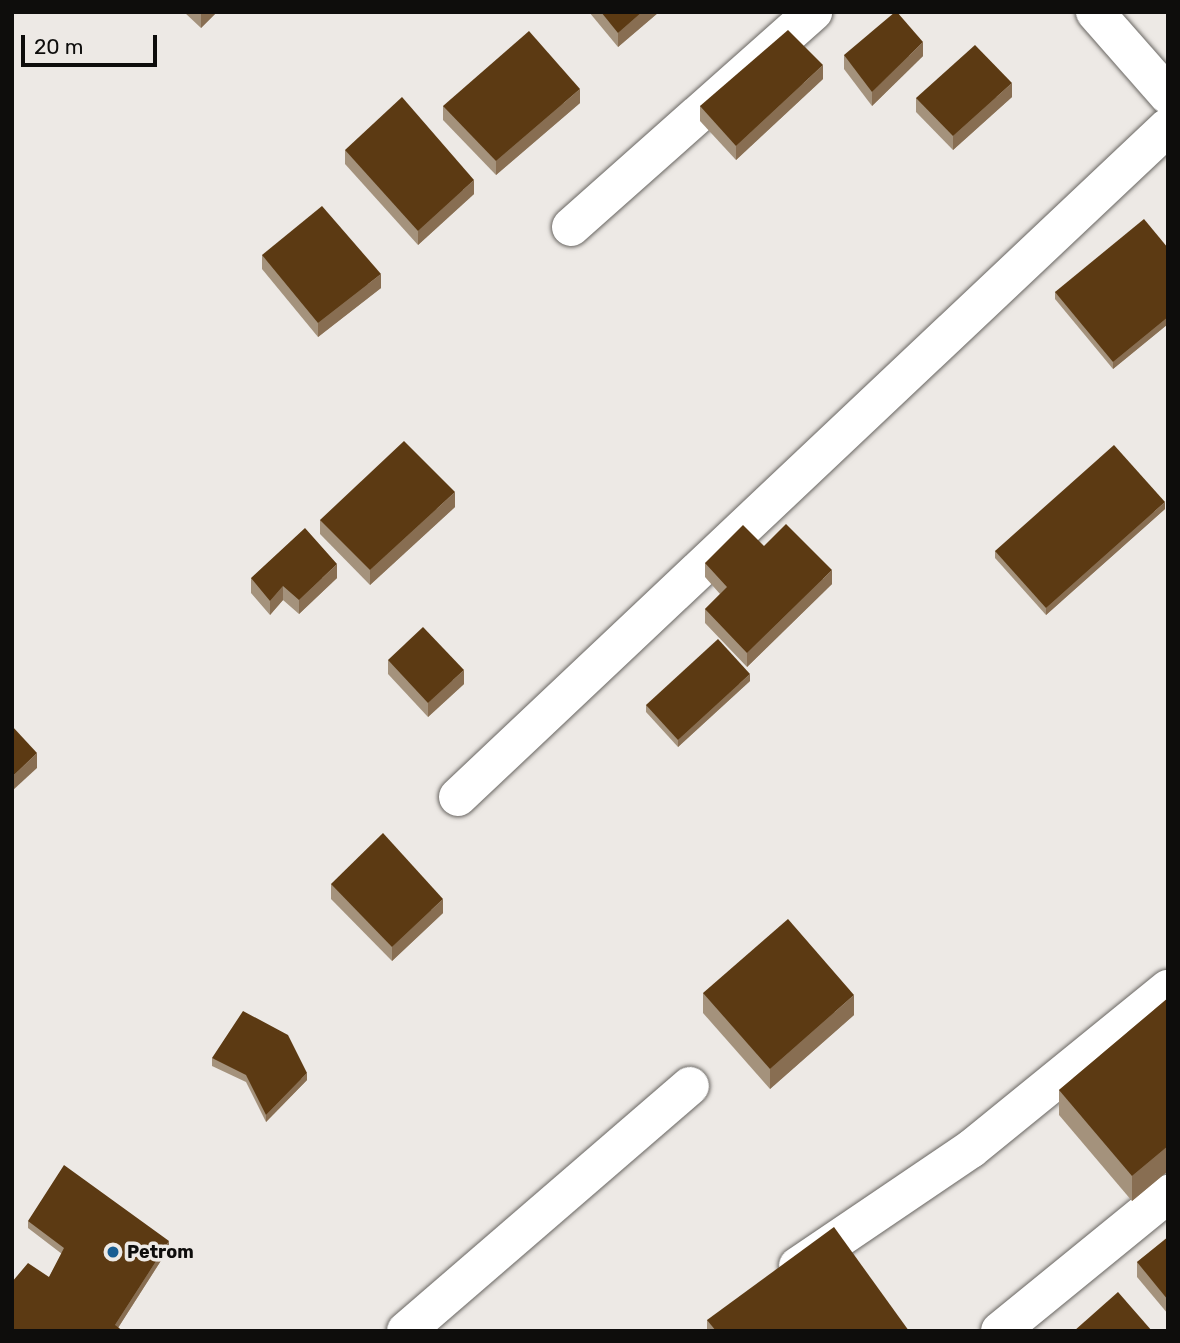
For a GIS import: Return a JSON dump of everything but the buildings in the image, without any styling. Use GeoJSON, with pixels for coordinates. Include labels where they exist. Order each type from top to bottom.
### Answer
{"type":"FeatureCollection","features":[{"type":"Feature","properties":{"kind":"street"},"geometry":{"type":"LineString","coordinates":[[571,227],[813,12]]}},
{"type":"Feature","properties":{"kind":"street"},"geometry":{"type":"LineString","coordinates":[[1095,12],[1168,95]]}},
{"type":"Feature","properties":{"kind":"street"},"geometry":{"type":"LineString","coordinates":[[458,797],[1168,127]]}},
{"type":"Feature","properties":{"kind":"street"},"geometry":{"type":"LineString","coordinates":[[763,1287],[829,1248],[971,1149],[1168,989]]}},
{"type":"Feature","properties":{"kind":"street"},"geometry":{"type":"LineString","coordinates":[[406,1331],[690,1086]]}},
{"type":"Feature","properties":{"kind":"street"},"geometry":{"type":"LineString","coordinates":[[1000,1331],[1168,1194]]}},
{"type":"Feature","properties":{"kind":"place","name":"Petrom"},"geometry":{"type":"Point","coordinates":[113,1252]}}]}
